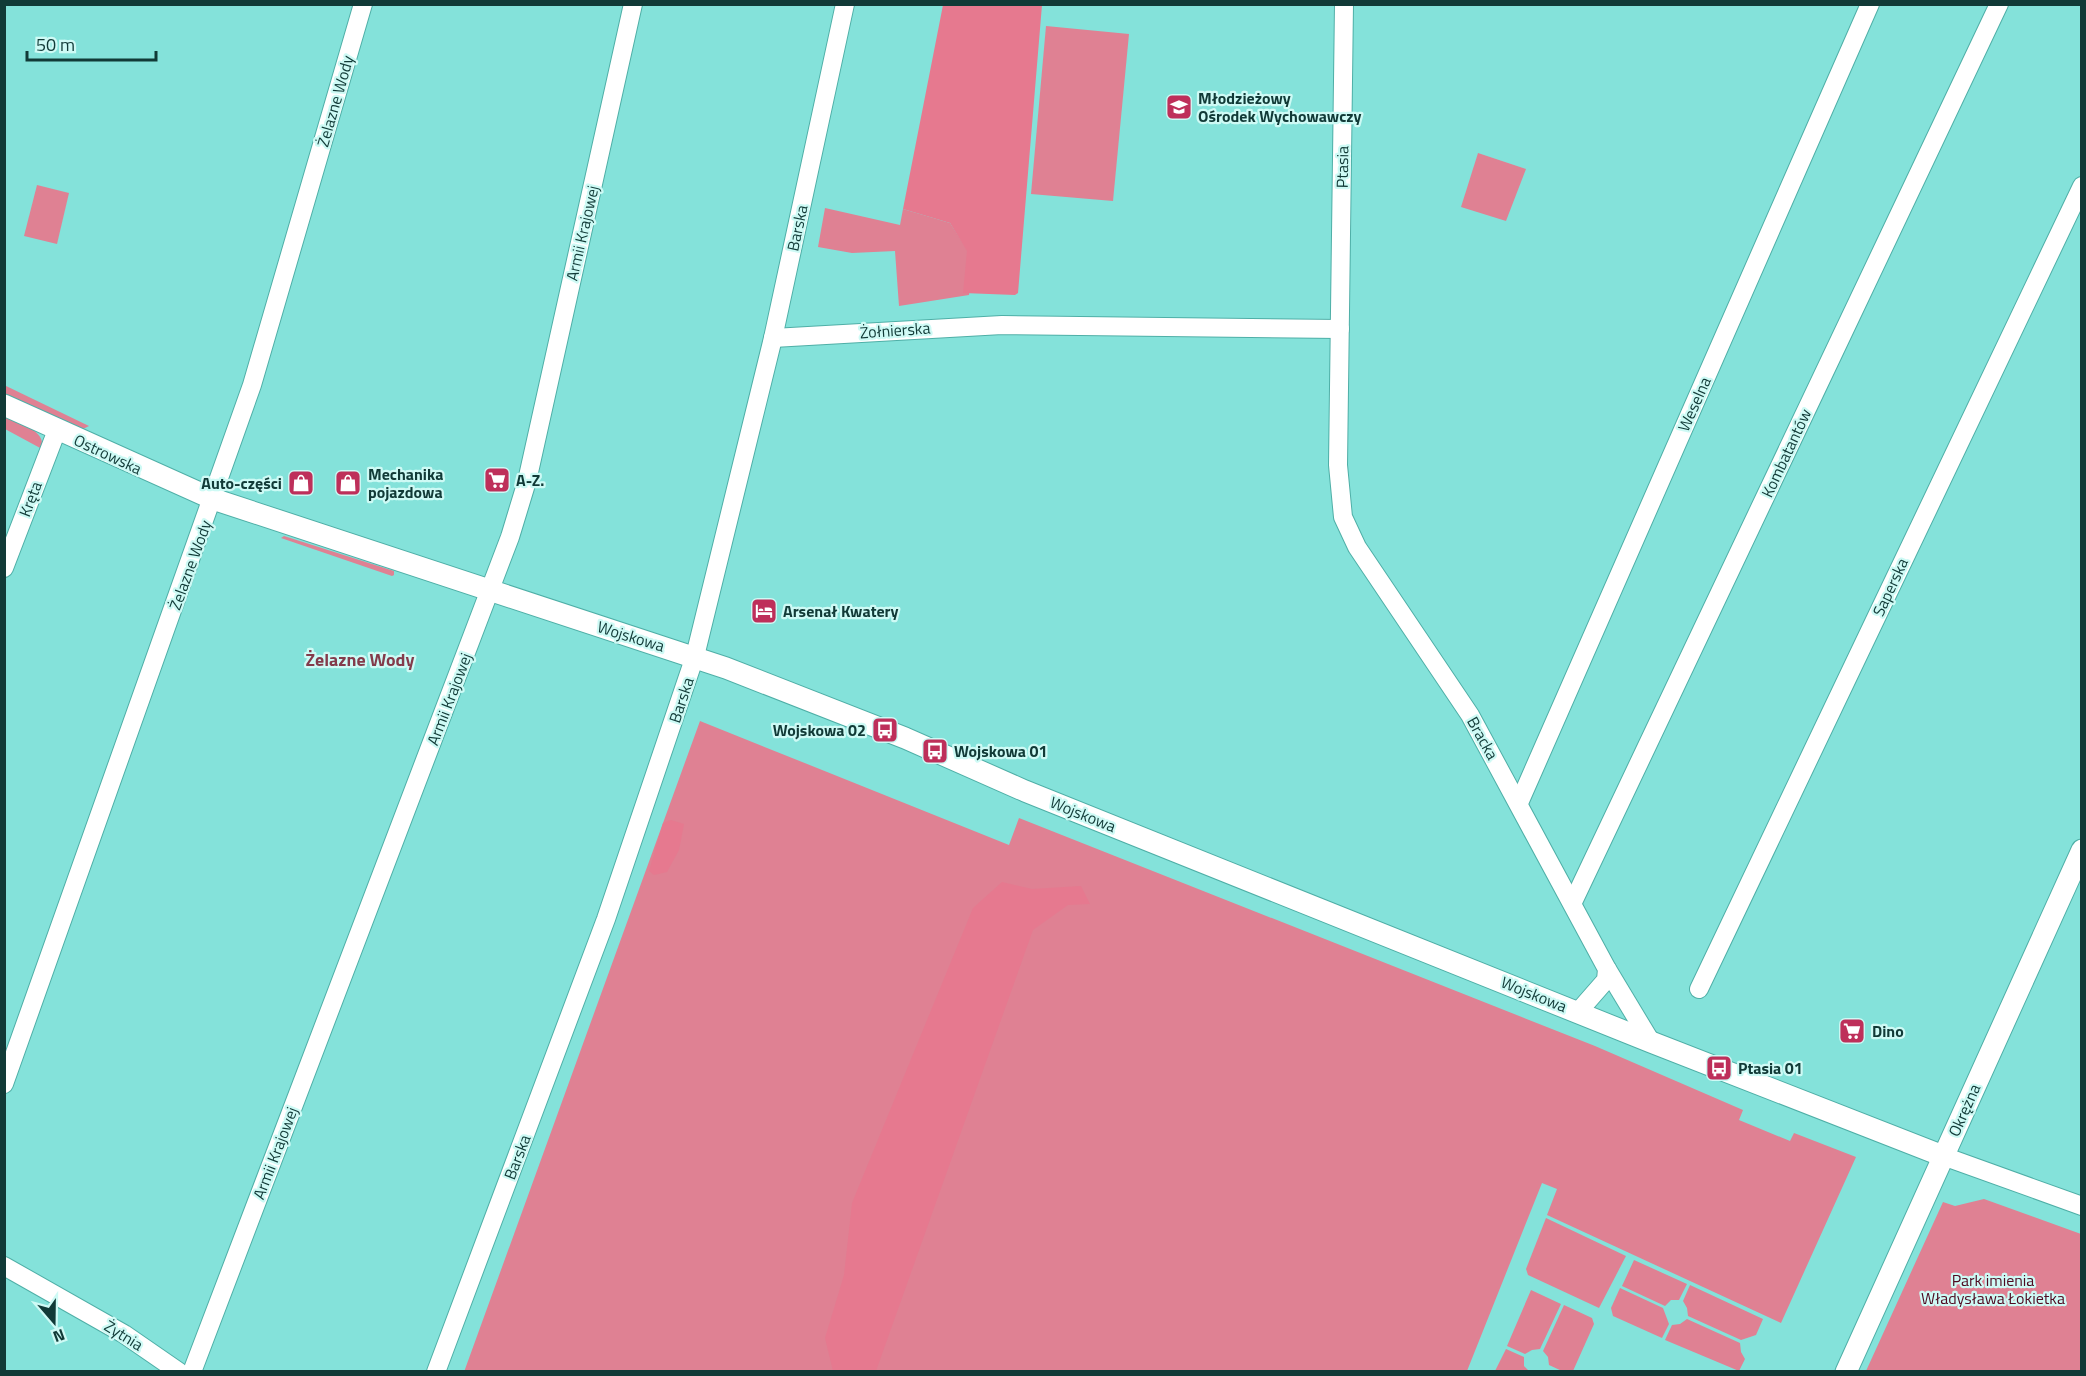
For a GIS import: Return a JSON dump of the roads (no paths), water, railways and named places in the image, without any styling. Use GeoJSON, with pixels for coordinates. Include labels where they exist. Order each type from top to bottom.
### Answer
{"type":"FeatureCollection","features":[{"type":"Feature","properties":{"kind":"street","name":"Żelazne Wody"},"geometry":{"type":"LineString","coordinates":[[4,1084],[252,385],[363,4]]}},
{"type":"Feature","properties":{"kind":"street","name":"Armii Krajowej"},"geometry":{"type":"LineString","coordinates":[[192,1371],[510,537],[527,481],[633,4]]}},
{"type":"Feature","properties":{"kind":"street","name":"Barska"},"geometry":{"type":"LineString","coordinates":[[436,1371],[606,919],[695,656],[773,338],[844,4]]}},
{"type":"Feature","properties":{"kind":"street","name":"Ptasia"},"geometry":{"type":"LineString","coordinates":[[1343,517],[1339,477],[1344,4]]}},
{"type":"Feature","properties":{"kind":"street","name":"Weselna"},"geometry":{"type":"LineString","coordinates":[[1519,803],[1870,4]]}},
{"type":"Feature","properties":{"kind":"street","name":"Kombatantów"},"geometry":{"type":"LineString","coordinates":[[1573,902],[1999,4]]}},
{"type":"Feature","properties":{"kind":"street","name":"Saperska"},"geometry":{"type":"LineString","coordinates":[[1699,989],[2082,186]]}},
{"type":"Feature","properties":{"kind":"street","name":"Żołnierska"},"geometry":{"type":"LineString","coordinates":[[773,338],[1017,325],[1340,329]]}},
{"type":"Feature","properties":{"kind":"street","name":"Ostrowska"},"geometry":{"type":"LineString","coordinates":[[4,405],[213,499]]}},
{"type":"Feature","properties":{"kind":"street","name":"Kręta"},"geometry":{"type":"LineString","coordinates":[[4,568],[57,430]]}},
{"type":"Feature","properties":{"kind":"street","name":"Wojskowa"},"geometry":{"type":"LineString","coordinates":[[213,499],[489,592],[695,656],[905,738],[1025,791],[1651,1042],[1943,1156]]}},
{"type":"Feature","properties":{"kind":"street","name":"Bracka"},"geometry":{"type":"LineString","coordinates":[[1343,517],[1357,547],[1470,715],[1573,902],[1607,969],[1651,1042]]}},
{"type":"Feature","properties":{"kind":"street","name":"Okrężna"},"geometry":{"type":"LineString","coordinates":[[1846,1371],[2082,850]]}},
{"type":"Feature","properties":{"kind":"street"},"geometry":{"type":"LineString","coordinates":[[1578,1012],[1606,980],[1607,969]]}},
{"type":"Feature","properties":{"kind":"street"},"geometry":{"type":"LineString","coordinates":[[1943,1156],[2082,1206]]}},
{"type":"Feature","properties":{"kind":"street","name":"Żytnia"},"geometry":{"type":"LineString","coordinates":[[4,1266],[124,1334],[179,1371]]}},
{"type":"Feature","properties":{"kind":"place","name":"Młodzieżowy Ośrodek Wychowawczy"},"geometry":{"type":"Point","coordinates":[1179,107]}},
{"type":"Feature","properties":{"kind":"place","name":"A-Z."},"geometry":{"type":"Point","coordinates":[497,480]}},
{"type":"Feature","properties":{"kind":"place","name":"Auto-części"},"geometry":{"type":"Point","coordinates":[301,483]}},
{"type":"Feature","properties":{"kind":"place","name":"Mechanika pojazdowa"},"geometry":{"type":"Point","coordinates":[348,483]}},
{"type":"Feature","properties":{"kind":"place","name":"Arsenał Kwatery"},"geometry":{"type":"Point","coordinates":[764,611]}},
{"type":"Feature","properties":{"kind":"place","name":"Wojskowa 02"},"geometry":{"type":"Point","coordinates":[885,730]}},
{"type":"Feature","properties":{"kind":"place","name":"Wojskowa 01"},"geometry":{"type":"Point","coordinates":[935,751]}},
{"type":"Feature","properties":{"kind":"place","name":"Dino"},"geometry":{"type":"Point","coordinates":[1852,1031]}},
{"type":"Feature","properties":{"kind":"place","name":"Ptasia 01"},"geometry":{"type":"Point","coordinates":[1719,1068]}},
{"type":"Feature","properties":{"kind":"district","name":"Żelazne Wody"},"geometry":{"type":"Point","coordinates":[360,659]}},
{"type":"Feature","properties":{"kind":"park label","name":"Park imienia Władysława Łokietka"},"geometry":{"type":"Point","coordinates":[1993,1289]}}]}
